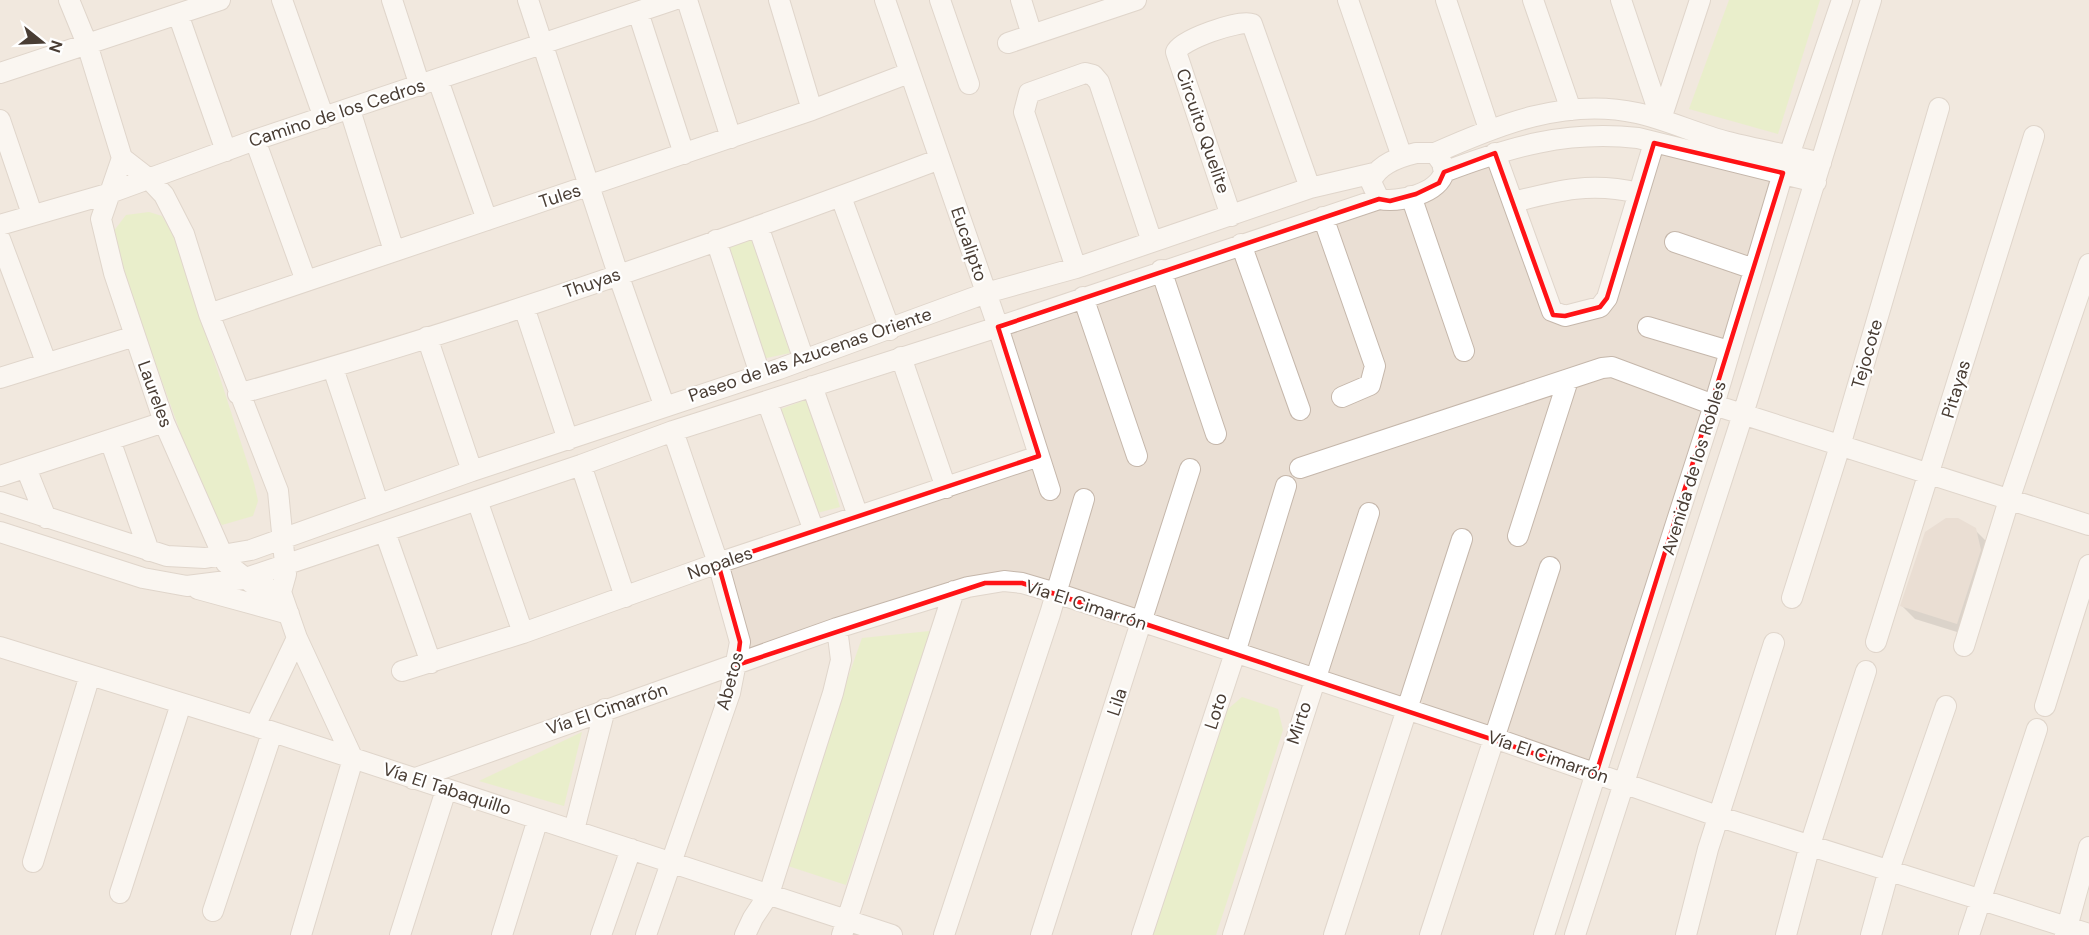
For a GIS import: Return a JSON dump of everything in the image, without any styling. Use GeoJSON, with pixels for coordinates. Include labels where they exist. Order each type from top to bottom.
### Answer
{"type":"FeatureCollection","features":[{"type":"Feature","properties":{"kind":"street"},"geometry":{"type":"LineString","coordinates":[[69,0],[87,44],[122,158],[149,179],[164,195],[181,226],[238,394],[278,491],[286,564],[281,592],[297,638],[353,759],[301,935]]}},
{"type":"Feature","properties":{"kind":"street"},"geometry":{"type":"LineString","coordinates":[[0,73],[220,0]]}},
{"type":"Feature","properties":{"kind":"street"},"geometry":{"type":"LineString","coordinates":[[282,0],[324,118]]}},
{"type":"Feature","properties":{"kind":"street"},"geometry":{"type":"LineString","coordinates":[[392,0],[487,220]]}},
{"type":"Feature","properties":{"kind":"street"},"geometry":{"type":"LineString","coordinates":[[528,0],[618,274],[664,405]]}},
{"type":"Feature","properties":{"kind":"street","name":"Camino de los Cedros"},"geometry":{"type":"LineString","coordinates":[[0,225],[107,194],[255,140],[673,0]]}},
{"type":"Feature","properties":{"kind":"street"},"geometry":{"type":"LineString","coordinates":[[687,0],[731,138]]}},
{"type":"Feature","properties":{"kind":"street"},"geometry":{"type":"LineString","coordinates":[[779,0],[812,110]]}},
{"type":"Feature","properties":{"kind":"street","name":"Eucalipto"},"geometry":{"type":"LineString","coordinates":[[885,0],[998,327],[1050,489]]}},
{"type":"Feature","properties":{"kind":"street"},"geometry":{"type":"LineString","coordinates":[[940,0],[969,84]]}},
{"type":"Feature","properties":{"kind":"street"},"geometry":{"type":"LineString","coordinates":[[1021,0],[1032,35]]}},
{"type":"Feature","properties":{"kind":"street"},"geometry":{"type":"LineString","coordinates":[[1008,43],[1133,0]]}},
{"type":"Feature","properties":{"kind":"street"},"geometry":{"type":"LineString","coordinates":[[1348,0],[1402,157],[1416,153],[1435,153],[1489,129],[1548,112],[1613,109],[1661,119],[1786,164],[1818,173]]}},
{"type":"Feature","properties":{"kind":"street"},"geometry":{"type":"LineString","coordinates":[[1446,0],[1489,129]]}},
{"type":"Feature","properties":{"kind":"street"},"geometry":{"type":"LineString","coordinates":[[1533,0],[1571,110]]}},
{"type":"Feature","properties":{"kind":"street"},"geometry":{"type":"LineString","coordinates":[[1621,0],[1661,119]]}},
{"type":"Feature","properties":{"kind":"street"},"geometry":{"type":"LineString","coordinates":[[1661,119],[1700,0]]}},
{"type":"Feature","properties":{"kind":"street","name":"Avenida de los Robles"},"geometry":{"type":"LineString","coordinates":[[1544,935],[1714,405],[1786,164],[1842,0]]}},
{"type":"Feature","properties":{"kind":"street","name":"Avenida de los Robles"},"geometry":{"type":"LineString","coordinates":[[1575,935],[1743,414],[1871,0]]}},
{"type":"Feature","properties":{"kind":"street"},"geometry":{"type":"LineString","coordinates":[[638,12],[684,154]]}},
{"type":"Feature","properties":{"kind":"street"},"geometry":{"type":"LineString","coordinates":[[178,14],[226,151]]}},
{"type":"Feature","properties":{"kind":"street","name":"Circuito Quelite"},"geometry":{"type":"LineString","coordinates":[[1231,216],[1176,52],[1182,43],[1240,23],[1252,24],[1311,188]]}},
{"type":"Feature","properties":{"kind":"street","name":"Tules"},"geometry":{"type":"LineString","coordinates":[[209,314],[812,110],[909,72]]}},
{"type":"Feature","properties":{"kind":"street"},"geometry":{"type":"LineString","coordinates":[[1076,268],[1024,112],[1029,93],[1085,73],[1093,75],[1099,82],[1152,242]]}},
{"type":"Feature","properties":{"kind":"street","name":"Tejocote"},"geometry":{"type":"LineString","coordinates":[[1792,598],[1840,446],[1939,108]]}},
{"type":"Feature","properties":{"kind":"street"},"geometry":{"type":"LineString","coordinates":[[1610,135],[1613,109]]}},
{"type":"Feature","properties":{"kind":"street"},"geometry":{"type":"LineString","coordinates":[[350,110],[394,251]]}},
{"type":"Feature","properties":{"kind":"street"},"geometry":{"type":"LineString","coordinates":[[0,120],[32,214]]}},
{"type":"Feature","properties":{"kind":"street"},"geometry":{"type":"LineString","coordinates":[[1435,153],[1442,163],[1444,172],[1495,153],[1549,140],[1610,135],[1786,164]]}},
{"type":"Feature","properties":{"kind":"street","name":"Pitayas"},"geometry":{"type":"LineString","coordinates":[[1876,642],[2034,136]]}},
{"type":"Feature","properties":{"kind":"street"},"geometry":{"type":"LineString","coordinates":[[255,140],[306,281]]}},
{"type":"Feature","properties":{"kind":"street"},"geometry":{"type":"LineString","coordinates":[[1495,153],[1552,311],[1564,316],[1600,307],[1607,298],[1654,143]]}},
{"type":"Feature","properties":{"kind":"street","name":"Paseo de las Azucenas Oriente"},"geometry":{"type":"LineString","coordinates":[[0,502],[149,551],[185,558],[222,556],[250,550],[378,503],[890,330],[986,293],[1076,268],[1311,188],[1374,173],[1402,157]]}},
{"type":"Feature","properties":{"kind":"street","name":"Laureles"},"geometry":{"type":"LineString","coordinates":[[122,158],[107,194],[101,219],[114,273],[164,422],[222,556],[262,588],[281,592]]}},
{"type":"Feature","properties":{"kind":"street","name":"Thuyas"},"geometry":{"type":"LineString","coordinates":[[238,394],[333,368],[524,307],[842,197],[940,159]]}},
{"type":"Feature","properties":{"kind":"street","name":"Paseo de las Azucenas Oriente"},"geometry":{"type":"LineString","coordinates":[[187,586],[251,577],[581,465],[673,431],[998,327],[1161,270],[1379,199],[1390,201],[1411,196],[1439,183],[1444,172]]}},
{"type":"Feature","properties":{"kind":"street"},"geometry":{"type":"LineString","coordinates":[[1374,173],[1371,182],[1379,199]]}},
{"type":"Feature","properties":{"kind":"street"},"geometry":{"type":"LineString","coordinates":[[1514,202],[1585,186],[1611,187],[1638,193]]}},
{"type":"Feature","properties":{"kind":"street"},"geometry":{"type":"LineString","coordinates":[[1411,196],[1464,351]]}},
{"type":"Feature","properties":{"kind":"street"},"geometry":{"type":"LineString","coordinates":[[842,197],[890,330]]}},
{"type":"Feature","properties":{"kind":"street"},"geometry":{"type":"LineString","coordinates":[[1323,217],[1376,366],[1370,385],[1342,397]]}},
{"type":"Feature","properties":{"kind":"street"},"geometry":{"type":"LineString","coordinates":[[758,226],[804,360]]}},
{"type":"Feature","properties":{"kind":"street"},"geometry":{"type":"LineString","coordinates":[[0,239],[46,362]]}},
{"type":"Feature","properties":{"kind":"street"},"geometry":{"type":"LineString","coordinates":[[716,240],[760,374]]}},
{"type":"Feature","properties":{"kind":"street"},"geometry":{"type":"LineString","coordinates":[[1675,242],[1754,269]]}},
{"type":"Feature","properties":{"kind":"street"},"geometry":{"type":"LineString","coordinates":[[1241,244],[1300,410]]}},
{"type":"Feature","properties":{"kind":"street"},"geometry":{"type":"LineString","coordinates":[[1964,646],[2009,500],[2089,264]]}},
{"type":"Feature","properties":{"kind":"street"},"geometry":{"type":"LineString","coordinates":[[1161,270],[1216,434]]}},
{"type":"Feature","properties":{"kind":"street"},"geometry":{"type":"LineString","coordinates":[[1083,297],[1137,456]]}},
{"type":"Feature","properties":{"kind":"street"},"geometry":{"type":"LineString","coordinates":[[524,307],[568,440]]}},
{"type":"Feature","properties":{"kind":"street"},"geometry":{"type":"LineString","coordinates":[[1648,327],[1729,351]]}},
{"type":"Feature","properties":{"kind":"street"},"geometry":{"type":"LineString","coordinates":[[0,378],[135,336]]}},
{"type":"Feature","properties":{"kind":"street"},"geometry":{"type":"LineString","coordinates":[[428,337],[472,471]]}},
{"type":"Feature","properties":{"kind":"street"},"geometry":{"type":"LineString","coordinates":[[901,357],[946,488]]}},
{"type":"Feature","properties":{"kind":"street"},"geometry":{"type":"LineString","coordinates":[[333,368],[378,503]]}},
{"type":"Feature","properties":{"kind":"street"},"geometry":{"type":"LineString","coordinates":[[1300,468],[1322,453],[1612,368],[1714,405],[2089,525]]}},
{"type":"Feature","properties":{"kind":"street"},"geometry":{"type":"LineString","coordinates":[[1518,536],[1568,380]]}},
{"type":"Feature","properties":{"kind":"street"},"geometry":{"type":"LineString","coordinates":[[812,386],[858,516]]}},
{"type":"Feature","properties":{"kind":"street"},"geometry":{"type":"LineString","coordinates":[[767,401],[814,531]]}},
{"type":"Feature","properties":{"kind":"street"},"geometry":{"type":"LineString","coordinates":[[0,476],[164,422]]}},
{"type":"Feature","properties":{"kind":"street","name":"Abetos"},"geometry":{"type":"LineString","coordinates":[[646,935],[737,664],[740,642],[718,563],[673,431]]}},
{"type":"Feature","properties":{"kind":"street"},"geometry":{"type":"LineString","coordinates":[[110,440],[149,551]]}},
{"type":"Feature","properties":{"kind":"street","name":"Nopales"},"geometry":{"type":"LineString","coordinates":[[402,671],[523,633],[718,563],[1039,456]]}},
{"type":"Feature","properties":{"kind":"street"},"geometry":{"type":"LineString","coordinates":[[581,465],[624,597]]}},
{"type":"Feature","properties":{"kind":"street"},"geometry":{"type":"LineString","coordinates":[[26,468],[46,518]]}},
{"type":"Feature","properties":{"kind":"street","name":"Lila"},"geometry":{"type":"LineString","coordinates":[[1041,935],[1190,469]]}},
{"type":"Feature","properties":{"kind":"street","name":"Loto"},"geometry":{"type":"LineString","coordinates":[[1142,935],[1235,652],[1286,486]]}},
{"type":"Feature","properties":{"kind":"street"},"geometry":{"type":"LineString","coordinates":[[944,935],[1056,594],[1084,499]]}},
{"type":"Feature","properties":{"kind":"street"},"geometry":{"type":"LineString","coordinates":[[477,500],[523,633]]}},
{"type":"Feature","properties":{"kind":"street","name":"Mirto"},"geometry":{"type":"LineString","coordinates":[[1233,935],[1369,513]]}},
{"type":"Feature","properties":{"kind":"street"},"geometry":{"type":"LineString","coordinates":[[0,532],[143,578],[187,586],[289,614]]}},
{"type":"Feature","properties":{"kind":"street"},"geometry":{"type":"LineString","coordinates":[[385,532],[431,663]]}},
{"type":"Feature","properties":{"kind":"street"},"geometry":{"type":"LineString","coordinates":[[1334,935],[1462,539]]}},
{"type":"Feature","properties":{"kind":"street"},"geometry":{"type":"LineString","coordinates":[[2045,706],[2089,565]]}},
{"type":"Feature","properties":{"kind":"street"},"geometry":{"type":"LineString","coordinates":[[1430,935],[1550,567]]}},
{"type":"Feature","properties":{"kind":"street","name":"Vía El Cimarrón"},"geometry":{"type":"LineString","coordinates":[[413,779],[837,628],[954,591],[1004,581],[1022,583],[1235,652],[1494,738],[1720,817],[1980,900],[2065,931],[2089,934]]}},
{"type":"Feature","properties":{"kind":"street"},"geometry":{"type":"LineString","coordinates":[[845,928],[954,591]]}},
{"type":"Feature","properties":{"kind":"street"},"geometry":{"type":"LineString","coordinates":[[745,935],[769,894],[838,677],[841,642],[837,628]]}},
{"type":"Feature","properties":{"kind":"street"},"geometry":{"type":"LineString","coordinates":[[213,911],[264,730],[297,638]]}},
{"type":"Feature","properties":{"kind":"street"},"geometry":{"type":"LineString","coordinates":[[1686,935],[1708,849],[1774,643]]}},
{"type":"Feature","properties":{"kind":"street","name":"Vía El Tabaquillo"},"geometry":{"type":"LineString","coordinates":[[1,652],[90,675],[574,830],[769,894],[845,928],[892,935]]}},
{"type":"Feature","properties":{"kind":"street"},"geometry":{"type":"LineString","coordinates":[[1786,935],[1810,844],[1866,671]]}},
{"type":"Feature","properties":{"kind":"street"},"geometry":{"type":"LineString","coordinates":[[33,862],[90,675]]}},
{"type":"Feature","properties":{"kind":"street"},"geometry":{"type":"LineString","coordinates":[[120,893],[181,704]]}},
{"type":"Feature","properties":{"kind":"street"},"geometry":{"type":"LineString","coordinates":[[1871,935],[1889,870],[1946,706]]}},
{"type":"Feature","properties":{"kind":"street"},"geometry":{"type":"LineString","coordinates":[[574,830],[605,709]]}},
{"type":"Feature","properties":{"kind":"street"},"geometry":{"type":"LineString","coordinates":[[1969,935],[2037,729]]}},
{"type":"Feature","properties":{"kind":"street"},"geometry":{"type":"LineString","coordinates":[[400,935],[446,790]]}},
{"type":"Feature","properties":{"kind":"street"},"geometry":{"type":"LineString","coordinates":[[502,935],[538,819]]}},
{"type":"Feature","properties":{"kind":"street"},"geometry":{"type":"LineString","coordinates":[[2065,931],[2089,847]]}},
{"type":"Feature","properties":{"kind":"street"},"geometry":{"type":"LineString","coordinates":[[601,935],[631,849]]}},
{"type":"Feature","properties":{"kind":"highlighted area"},"geometry":{"type":"Polygon","coordinates":[[[1654,143],[1783,173],[1596,774],[1022,583],[985,583],[737,665],[740,642],[718,563],[1039,456],[998,327],[1379,199],[1390,201],[1416,194],[1439,183],[1444,172],[1495,153],[1553,315],[1565,316],[1600,307],[1607,298],[1654,143]]]}},
{"type":"Feature","properties":{"kind":"shaded area"},"geometry":{"type":"Polygon","coordinates":[[[0,0],[2089,0],[2089,935],[0,935],[0,0]]]}},
{"type":"Feature","properties":{"kind":"green space"},"geometry":{"type":"Polygon","coordinates":[[[1729,0],[1820,0],[1778,134],[1689,109],[1729,0]]]}},
{"type":"Feature","properties":{"kind":"green space"},"geometry":{"type":"Polygon","coordinates":[[[149,212],[162,216],[175,239],[254,483],[258,501],[253,516],[222,525],[207,506],[114,248],[113,232],[126,215],[149,212]]]}},
{"type":"Feature","properties":{"kind":"green space"},"geometry":{"type":"Polygon","coordinates":[[[753,239],[790,353],[762,359],[727,248],[753,239]]]}},
{"type":"Feature","properties":{"kind":"green space"},"geometry":{"type":"Polygon","coordinates":[[[808,399],[840,507],[817,513],[781,409],[808,399]]]}},
{"type":"Feature","properties":{"kind":"green space"},"geometry":{"type":"Polygon","coordinates":[[[930,631],[846,885],[788,866],[820,757],[862,638],[930,631]]]}},
{"type":"Feature","properties":{"kind":"green space"},"geometry":{"type":"Polygon","coordinates":[[[1242,697],[1278,709],[1283,730],[1216,935],[1150,935],[1221,715],[1242,697]]]}},
{"type":"Feature","properties":{"kind":"green space"},"geometry":{"type":"Polygon","coordinates":[[[582,732],[564,806],[479,781],[582,732]]]}},
{"type":"Feature","properties":{"kind":"building"},"geometry":{"type":"Polygon","coordinates":[[[1946,518],[1958,518],[1976,528],[1981,550],[1957,624],[1900,606],[1925,532],[1946,518]]]}}]}
